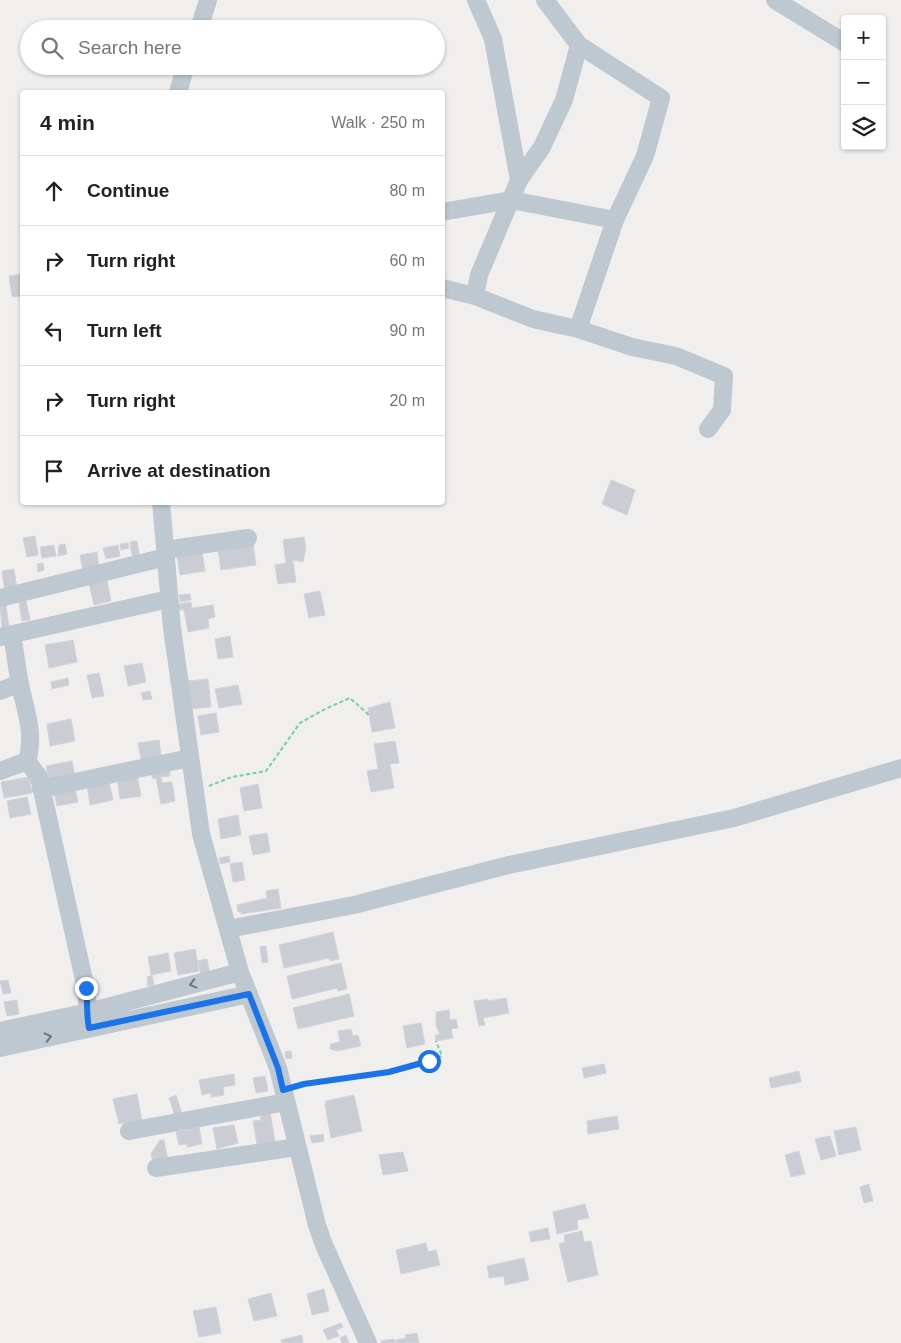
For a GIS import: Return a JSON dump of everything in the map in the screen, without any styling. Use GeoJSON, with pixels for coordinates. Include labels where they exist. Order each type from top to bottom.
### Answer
{"type":"FeatureCollection","features":[{"type":"Feature","properties":{"kind":"street"},"geometry":{"type":"LineString","coordinates":[[202,20],[208,0]]}},
{"type":"Feature","properties":{"kind":"street"},"geometry":{"type":"LineString","coordinates":[[476,0],[493,39],[519,180]]}},
{"type":"Feature","properties":{"kind":"street"},"geometry":{"type":"LineString","coordinates":[[545,0],[579,45],[661,98],[645,156],[615,220],[578,329]]}},
{"type":"Feature","properties":{"kind":"street"},"geometry":{"type":"LineString","coordinates":[[775,0],[841,41]]}},
{"type":"Feature","properties":{"kind":"street"},"geometry":{"type":"LineString","coordinates":[[475,296],[479,275],[519,180],[542,147],[564,100],[579,45]]}},
{"type":"Feature","properties":{"kind":"street"},"geometry":{"type":"LineString","coordinates":[[179,90],[183,75]]}},
{"type":"Feature","properties":{"kind":"street"},"geometry":{"type":"LineString","coordinates":[[445,211],[511,200],[615,220]]}},
{"type":"Feature","properties":{"kind":"street"},"geometry":{"type":"LineString","coordinates":[[445,289],[475,296],[533,319],[578,329],[632,347],[676,356],[724,376],[722,410],[708,429]]}},
{"type":"Feature","properties":{"kind":"street"},"geometry":{"type":"LineString","coordinates":[[161,505],[169,599],[201,834],[240,972],[278,1068],[296,1147],[324,1246],[368,1343]]}},
{"type":"Feature","properties":{"kind":"street"},"geometry":{"type":"LineString","coordinates":[[0,598],[166,554],[248,538]]}},
{"type":"Feature","properties":{"kind":"street"},"geometry":{"type":"LineString","coordinates":[[27,761],[32,747],[26,704],[6,636],[169,599]]}},
{"type":"Feature","properties":{"kind":"street"},"geometry":{"type":"LineString","coordinates":[[0,692],[20,683]]}},
{"type":"Feature","properties":{"kind":"street"},"geometry":{"type":"LineString","coordinates":[[41,789],[190,758]]}},
{"type":"Feature","properties":{"kind":"street"},"geometry":{"type":"LineString","coordinates":[[0,771],[27,761]]}},
{"type":"Feature","properties":{"kind":"street"},"geometry":{"type":"LineString","coordinates":[[27,761],[39,777],[86,988],[88,1003],[87,1020]]}},
{"type":"Feature","properties":{"kind":"street"},"geometry":{"type":"LineString","coordinates":[[228,929],[354,905],[509,866],[734,818],[901,768]]}},
{"type":"Feature","properties":{"kind":"street"},"geometry":{"type":"LineString","coordinates":[[0,1048],[240,972]]}},
{"type":"Feature","properties":{"kind":"street"},"geometry":{"type":"LineString","coordinates":[[0,1031],[87,1020],[249,994]]}},
{"type":"Feature","properties":{"kind":"street"},"geometry":{"type":"LineString","coordinates":[[129,1131],[285,1096]]}},
{"type":"Feature","properties":{"kind":"street"},"geometry":{"type":"LineString","coordinates":[[156,1168],[296,1147]]}},
{"type":"Feature","properties":{"kind":"path"},"geometry":{"type":"LineString","coordinates":[[195,792],[232,777],[266,771],[300,723],[350,698],[370,716]]}},
{"type":"Feature","properties":{"kind":"path"},"geometry":{"type":"LineString","coordinates":[[285,1096],[304,1084],[389,1072],[429,1061],[442,1056],[436,1041]]}},
{"type":"Feature","properties":{"kind":"building"},"geometry":{"type":"Polygon","coordinates":[[[20,274],[20,296],[12,297],[9,276],[20,274]]]}},
{"type":"Feature","properties":{"kind":"building"},"geometry":{"type":"Polygon","coordinates":[[[611,480],[635,490],[627,515],[602,504],[611,480]]]}},
{"type":"Feature","properties":{"kind":"building"},"geometry":{"type":"Polygon","coordinates":[[[35,536],[38,555],[27,557],[23,538],[35,536]]]}},
{"type":"Feature","properties":{"kind":"building"},"geometry":{"type":"Polygon","coordinates":[[[304,537],[306,549],[303,562],[293,560],[296,582],[278,584],[275,565],[286,563],[283,540],[304,537]]]}},
{"type":"Feature","properties":{"kind":"building"},"geometry":{"type":"Polygon","coordinates":[[[137,541],[140,559],[133,560],[130,542],[137,541]]]}},
{"type":"Feature","properties":{"kind":"building"},"geometry":{"type":"Polygon","coordinates":[[[128,543],[129,548],[121,550],[120,544],[128,543]]]}},
{"type":"Feature","properties":{"kind":"building"},"geometry":{"type":"Polygon","coordinates":[[[253,543],[256,565],[221,570],[218,549],[253,543]]]}},
{"type":"Feature","properties":{"kind":"building"},"geometry":{"type":"Polygon","coordinates":[[[65,544],[67,554],[58,556],[59,545],[65,544]]]}},
{"type":"Feature","properties":{"kind":"building"},"geometry":{"type":"Polygon","coordinates":[[[54,545],[56,556],[42,558],[40,547],[54,545]]]}},
{"type":"Feature","properties":{"kind":"building"},"geometry":{"type":"Polygon","coordinates":[[[118,545],[120,556],[106,559],[103,548],[118,545]]]}},
{"type":"Feature","properties":{"kind":"building"},"geometry":{"type":"Polygon","coordinates":[[[202,551],[205,571],[180,575],[177,555],[202,551]]]}},
{"type":"Feature","properties":{"kind":"building"},"geometry":{"type":"Polygon","coordinates":[[[97,552],[99,569],[83,571],[80,555],[97,552]]]}},
{"type":"Feature","properties":{"kind":"building"},"geometry":{"type":"Polygon","coordinates":[[[43,563],[44,570],[38,572],[37,564],[43,563]]]}},
{"type":"Feature","properties":{"kind":"building"},"geometry":{"type":"Polygon","coordinates":[[[14,569],[17,589],[5,592],[2,571],[14,569]]]}},
{"type":"Feature","properties":{"kind":"building"},"geometry":{"type":"Polygon","coordinates":[[[107,581],[111,601],[94,605],[89,584],[107,581]]]}},
{"type":"Feature","properties":{"kind":"building"},"geometry":{"type":"Polygon","coordinates":[[[320,591],[325,615],[309,618],[304,594],[320,591]]]}},
{"type":"Feature","properties":{"kind":"building"},"geometry":{"type":"Polygon","coordinates":[[[190,594],[191,600],[180,602],[179,595],[190,594]]]}},
{"type":"Feature","properties":{"kind":"building"},"geometry":{"type":"Polygon","coordinates":[[[26,601],[30,620],[22,621],[19,602],[26,601]]]}},
{"type":"Feature","properties":{"kind":"building"},"geometry":{"type":"Polygon","coordinates":[[[191,602],[192,608],[213,605],[215,617],[208,619],[209,628],[188,632],[184,610],[179,610],[178,604],[191,602]]]}},
{"type":"Feature","properties":{"kind":"building"},"geometry":{"type":"Polygon","coordinates":[[[6,605],[9,627],[2,628],[0,606],[6,605]]]}},
{"type":"Feature","properties":{"kind":"building"},"geometry":{"type":"Polygon","coordinates":[[[230,636],[233,657],[218,659],[215,639],[230,636]]]}},
{"type":"Feature","properties":{"kind":"building"},"geometry":{"type":"Polygon","coordinates":[[[73,640],[77,662],[49,668],[45,645],[73,640]]]}},
{"type":"Feature","properties":{"kind":"building"},"geometry":{"type":"Polygon","coordinates":[[[142,663],[146,682],[128,686],[124,666],[142,663]]]}},
{"type":"Feature","properties":{"kind":"building"},"geometry":{"type":"Polygon","coordinates":[[[99,673],[104,696],[92,698],[87,675],[99,673]]]}},
{"type":"Feature","properties":{"kind":"building"},"geometry":{"type":"Polygon","coordinates":[[[68,678],[69,685],[52,689],[51,682],[68,678]]]}},
{"type":"Feature","properties":{"kind":"building"},"geometry":{"type":"Polygon","coordinates":[[[208,679],[211,707],[189,709],[187,681],[208,679]]]}},
{"type":"Feature","properties":{"kind":"building"},"geometry":{"type":"Polygon","coordinates":[[[238,685],[242,704],[219,708],[215,689],[238,685]]]}},
{"type":"Feature","properties":{"kind":"building"},"geometry":{"type":"Polygon","coordinates":[[[150,691],[152,699],[143,700],[141,693],[150,691]]]}},
{"type":"Feature","properties":{"kind":"building"},"geometry":{"type":"Polygon","coordinates":[[[390,702],[395,728],[372,732],[368,708],[390,702]]]}},
{"type":"Feature","properties":{"kind":"building"},"geometry":{"type":"Polygon","coordinates":[[[216,713],[219,732],[201,735],[198,716],[216,713]]]}},
{"type":"Feature","properties":{"kind":"building"},"geometry":{"type":"Polygon","coordinates":[[[71,719],[75,741],[50,746],[47,724],[71,719]]]}},
{"type":"Feature","properties":{"kind":"building"},"geometry":{"type":"Polygon","coordinates":[[[159,740],[162,761],[142,764],[138,743],[159,740]]]}},
{"type":"Feature","properties":{"kind":"building"},"geometry":{"type":"Polygon","coordinates":[[[395,741],[399,763],[390,764],[394,788],[371,792],[367,771],[378,769],[374,744],[395,741]]]}},
{"type":"Feature","properties":{"kind":"building"},"geometry":{"type":"Polygon","coordinates":[[[72,761],[76,780],[50,785],[46,766],[72,761]]]}},
{"type":"Feature","properties":{"kind":"building"},"geometry":{"type":"Polygon","coordinates":[[[169,768],[170,776],[161,777],[162,783],[172,782],[175,801],[161,804],[156,778],[153,779],[151,771],[169,768]]]}},
{"type":"Feature","properties":{"kind":"building"},"geometry":{"type":"Polygon","coordinates":[[[137,775],[141,796],[120,799],[117,778],[137,775]]]}},
{"type":"Feature","properties":{"kind":"building"},"geometry":{"type":"Polygon","coordinates":[[[29,777],[32,793],[4,798],[1,782],[29,777]]]}},
{"type":"Feature","properties":{"kind":"building"},"geometry":{"type":"Polygon","coordinates":[[[109,781],[113,800],[90,805],[87,785],[109,781]]]}},
{"type":"Feature","properties":{"kind":"building"},"geometry":{"type":"Polygon","coordinates":[[[258,784],[262,808],[244,811],[240,788],[258,784]]]}},
{"type":"Feature","properties":{"kind":"building"},"geometry":{"type":"Polygon","coordinates":[[[75,788],[78,802],[57,806],[54,792],[75,788]]]}},
{"type":"Feature","properties":{"kind":"building"},"geometry":{"type":"Polygon","coordinates":[[[27,797],[31,814],[10,818],[7,801],[27,797]]]}},
{"type":"Feature","properties":{"kind":"building"},"geometry":{"type":"Polygon","coordinates":[[[238,815],[241,835],[221,839],[218,819],[238,815]]]}},
{"type":"Feature","properties":{"kind":"building"},"geometry":{"type":"Polygon","coordinates":[[[267,833],[270,852],[253,855],[249,836],[267,833]]]}},
{"type":"Feature","properties":{"kind":"building"},"geometry":{"type":"Polygon","coordinates":[[[229,856],[230,862],[220,864],[219,858],[229,856]]]}},
{"type":"Feature","properties":{"kind":"building"},"geometry":{"type":"Polygon","coordinates":[[[242,862],[245,880],[233,882],[230,864],[242,862]]]}},
{"type":"Feature","properties":{"kind":"building"},"geometry":{"type":"Polygon","coordinates":[[[278,889],[281,908],[241,914],[241,912],[238,912],[237,905],[267,898],[266,891],[278,889]]]}},
{"type":"Feature","properties":{"kind":"building"},"geometry":{"type":"Polygon","coordinates":[[[333,932],[339,959],[330,961],[329,958],[284,968],[279,945],[333,932]]]}},
{"type":"Feature","properties":{"kind":"building"},"geometry":{"type":"Polygon","coordinates":[[[266,946],[268,962],[262,963],[260,947],[266,946]]]}},
{"type":"Feature","properties":{"kind":"building"},"geometry":{"type":"Polygon","coordinates":[[[195,949],[199,971],[178,975],[174,953],[195,949]]]}},
{"type":"Feature","properties":{"kind":"building"},"geometry":{"type":"Polygon","coordinates":[[[168,953],[171,971],[151,975],[148,957],[168,953]]]}},
{"type":"Feature","properties":{"kind":"building"},"geometry":{"type":"Polygon","coordinates":[[[207,959],[210,974],[201,975],[198,961],[207,959]]]}},
{"type":"Feature","properties":{"kind":"building"},"geometry":{"type":"Polygon","coordinates":[[[341,963],[347,989],[338,991],[337,988],[292,999],[287,976],[341,963]]]}},
{"type":"Feature","properties":{"kind":"building"},"geometry":{"type":"Polygon","coordinates":[[[152,975],[154,985],[148,986],[147,977],[152,975]]]}},
{"type":"Feature","properties":{"kind":"building"},"geometry":{"type":"Polygon","coordinates":[[[8,980],[11,993],[3,994],[0,981],[8,980]]]}},
{"type":"Feature","properties":{"kind":"building"},"geometry":{"type":"Polygon","coordinates":[[[349,994],[354,1016],[298,1029],[293,1008],[349,994]]]}},
{"type":"Feature","properties":{"kind":"building"},"geometry":{"type":"Polygon","coordinates":[[[506,998],[509,1013],[483,1018],[485,1025],[479,1026],[474,1001],[506,998]]]}},
{"type":"Feature","properties":{"kind":"building"},"geometry":{"type":"Polygon","coordinates":[[[17,1000],[19,1014],[7,1016],[4,1002],[17,1000]]]}},
{"type":"Feature","properties":{"kind":"building"},"geometry":{"type":"Polygon","coordinates":[[[449,1010],[450,1020],[456,1019],[458,1028],[451,1029],[453,1038],[436,1041],[435,1035],[440,1035],[436,1025],[436,1012],[449,1010]]]}},
{"type":"Feature","properties":{"kind":"building"},"geometry":{"type":"Polygon","coordinates":[[[421,1023],[425,1044],[407,1048],[403,1026],[421,1023]]]}},
{"type":"Feature","properties":{"kind":"building"},"geometry":{"type":"Polygon","coordinates":[[[351,1029],[353,1036],[358,1035],[361,1046],[337,1051],[330,1049],[331,1044],[340,1042],[338,1031],[351,1029]]]}},
{"type":"Feature","properties":{"kind":"building"},"geometry":{"type":"Polygon","coordinates":[[[291,1051],[292,1058],[286,1059],[285,1052],[291,1051]]]}},
{"type":"Feature","properties":{"kind":"building"},"geometry":{"type":"Polygon","coordinates":[[[604,1064],[606,1073],[584,1078],[582,1068],[604,1064]]]}},
{"type":"Feature","properties":{"kind":"building"},"geometry":{"type":"Polygon","coordinates":[[[799,1071],[801,1082],[771,1088],[769,1078],[799,1071]]]}},
{"type":"Feature","properties":{"kind":"building"},"geometry":{"type":"Polygon","coordinates":[[[234,1074],[235,1085],[223,1087],[224,1095],[211,1097],[211,1093],[202,1095],[199,1080],[234,1074]]]}},
{"type":"Feature","properties":{"kind":"building"},"geometry":{"type":"Polygon","coordinates":[[[265,1076],[268,1091],[256,1093],[253,1078],[265,1076]]]}},
{"type":"Feature","properties":{"kind":"building"},"geometry":{"type":"Polygon","coordinates":[[[137,1094],[142,1120],[119,1124],[113,1099],[137,1094]]]}},
{"type":"Feature","properties":{"kind":"building"},"geometry":{"type":"Polygon","coordinates":[[[176,1095],[183,1117],[176,1119],[169,1098],[176,1095]]]}},
{"type":"Feature","properties":{"kind":"building"},"geometry":{"type":"Polygon","coordinates":[[[354,1095],[362,1131],[331,1138],[325,1105],[326,1101],[354,1095]]]}},
{"type":"Feature","properties":{"kind":"building"},"geometry":{"type":"Polygon","coordinates":[[[270,1112],[275,1141],[257,1144],[253,1121],[261,1120],[260,1114],[270,1112]]]}},
{"type":"Feature","properties":{"kind":"building"},"geometry":{"type":"Polygon","coordinates":[[[617,1116],[619,1129],[588,1134],[587,1121],[617,1116]]]}},
{"type":"Feature","properties":{"kind":"building"},"geometry":{"type":"Polygon","coordinates":[[[234,1125],[238,1143],[217,1149],[213,1128],[234,1125]]]}},
{"type":"Feature","properties":{"kind":"building"},"geometry":{"type":"Polygon","coordinates":[[[199,1127],[202,1144],[187,1147],[187,1144],[179,1145],[176,1132],[199,1127]]]}},
{"type":"Feature","properties":{"kind":"building"},"geometry":{"type":"Polygon","coordinates":[[[856,1127],[861,1150],[839,1155],[834,1131],[856,1127]]]}},
{"type":"Feature","properties":{"kind":"building"},"geometry":{"type":"Polygon","coordinates":[[[323,1134],[324,1141],[312,1143],[310,1136],[323,1134]]]}},
{"type":"Feature","properties":{"kind":"building"},"geometry":{"type":"Polygon","coordinates":[[[830,1136],[836,1156],[821,1160],[815,1139],[830,1136]]]}},
{"type":"Feature","properties":{"kind":"building"},"geometry":{"type":"Polygon","coordinates":[[[160,1140],[164,1140],[168,1160],[153,1163],[151,1154],[160,1140]]]}},
{"type":"Feature","properties":{"kind":"building"},"geometry":{"type":"Polygon","coordinates":[[[799,1151],[805,1174],[791,1177],[785,1155],[799,1151]]]}},
{"type":"Feature","properties":{"kind":"building"},"geometry":{"type":"Polygon","coordinates":[[[403,1152],[408,1171],[383,1175],[379,1155],[403,1152]]]}},
{"type":"Feature","properties":{"kind":"building"},"geometry":{"type":"Polygon","coordinates":[[[869,1184],[873,1201],[864,1203],[860,1187],[869,1184]]]}},
{"type":"Feature","properties":{"kind":"building"},"geometry":{"type":"Polygon","coordinates":[[[585,1204],[589,1218],[577,1220],[578,1229],[557,1234],[553,1212],[585,1204]]]}},
{"type":"Feature","properties":{"kind":"building"},"geometry":{"type":"Polygon","coordinates":[[[548,1228],[550,1239],[531,1242],[529,1232],[548,1228]]]}},
{"type":"Feature","properties":{"kind":"building"},"geometry":{"type":"Polygon","coordinates":[[[582,1231],[584,1242],[591,1241],[598,1275],[568,1282],[559,1244],[565,1242],[564,1235],[582,1231]]]}},
{"type":"Feature","properties":{"kind":"building"},"geometry":{"type":"Polygon","coordinates":[[[426,1243],[428,1252],[436,1250],[440,1265],[401,1274],[396,1250],[426,1243]]]}},
{"type":"Feature","properties":{"kind":"building"},"geometry":{"type":"Polygon","coordinates":[[[524,1258],[529,1280],[505,1285],[504,1276],[489,1278],[487,1266],[524,1258]]]}},
{"type":"Feature","properties":{"kind":"building"},"geometry":{"type":"Polygon","coordinates":[[[324,1289],[329,1311],[312,1315],[307,1294],[324,1289]]]}},
{"type":"Feature","properties":{"kind":"building"},"geometry":{"type":"Polygon","coordinates":[[[271,1293],[277,1316],[254,1321],[248,1299],[271,1293]]]}},
{"type":"Feature","properties":{"kind":"building"},"geometry":{"type":"Polygon","coordinates":[[[216,1307],[221,1333],[199,1337],[193,1311],[216,1307]]]}},
{"type":"Feature","properties":{"kind":"building"},"geometry":{"type":"Polygon","coordinates":[[[341,1323],[343,1327],[336,1330],[339,1336],[328,1340],[323,1330],[341,1323]]]}},
{"type":"Feature","properties":{"kind":"building"},"geometry":{"type":"Polygon","coordinates":[[[417,1333],[419,1343],[396,1343],[396,1340],[406,1338],[405,1335],[417,1333]]]}},
{"type":"Feature","properties":{"kind":"building"},"geometry":{"type":"Polygon","coordinates":[[[302,1335],[303,1343],[282,1343],[281,1340],[302,1335]]]}},
{"type":"Feature","properties":{"kind":"building"},"geometry":{"type":"Polygon","coordinates":[[[346,1335],[349,1343],[342,1343],[340,1338],[346,1335]]]}},
{"type":"Feature","properties":{"kind":"building"},"geometry":{"type":"Polygon","coordinates":[[[394,1339],[395,1343],[381,1343],[381,1341],[394,1339]]]}},
{"type":"Feature","properties":{"kind":"route"},"geometry":{"type":"LineString","coordinates":[[86,988],[88,1003],[85,1012],[89,1028],[249,994],[278,1068],[283,1090],[304,1084],[389,1072],[429,1061]]}}]}
